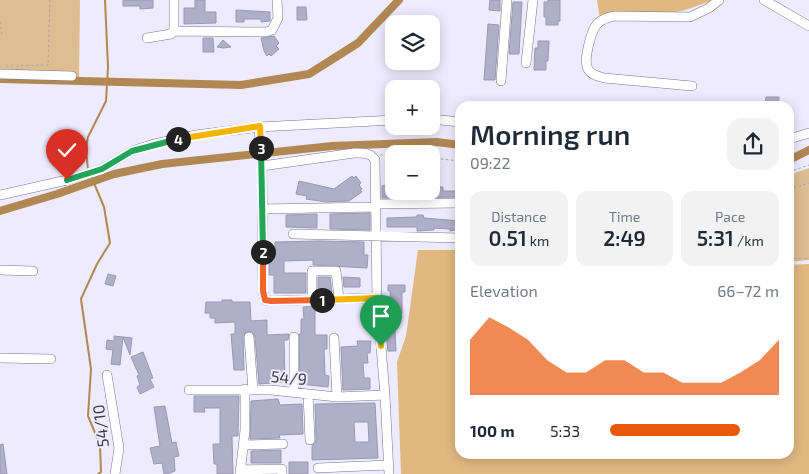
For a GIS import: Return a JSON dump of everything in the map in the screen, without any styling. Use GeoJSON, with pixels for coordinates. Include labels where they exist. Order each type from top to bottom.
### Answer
{"type":"FeatureCollection","features":[{"type":"Feature","properties":{"kind":"street"},"geometry":{"type":"LineString","coordinates":[[174,0],[174,31]]}},
{"type":"Feature","properties":{"kind":"street"},"geometry":{"type":"LineString","coordinates":[[147,38],[170,34],[174,31],[266,32],[272,30],[278,18],[277,0]]}},
{"type":"Feature","properties":{"kind":"street"},"geometry":{"type":"LineString","coordinates":[[502,81],[507,0]]}},
{"type":"Feature","properties":{"kind":"street"},"geometry":{"type":"LineString","coordinates":[[526,63],[533,0]]}},
{"type":"Feature","properties":{"kind":"street"},"geometry":{"type":"LineString","coordinates":[[692,86],[604,78],[593,75],[587,68],[586,59],[593,30],[606,18],[615,16],[690,17],[710,8],[719,0]]}},
{"type":"Feature","properties":{"kind":"street"},"geometry":{"type":"LineString","coordinates":[[764,0],[809,26]]}},
{"type":"Feature","properties":{"kind":"street"},"geometry":{"type":"LineString","coordinates":[[0,74],[72,76]]}},
{"type":"Feature","properties":{"kind":"street"},"geometry":{"type":"LineString","coordinates":[[440,120],[455,121]]}},
{"type":"Feature","properties":{"kind":"street"},"geometry":{"type":"LineString","coordinates":[[0,195],[67,180],[102,169],[132,151],[196,135],[385,121]]}},
{"type":"Feature","properties":{"kind":"street"},"geometry":{"type":"LineString","coordinates":[[260,131],[263,291],[265,300],[377,298]]}},
{"type":"Feature","properties":{"kind":"street"},"geometry":{"type":"LineString","coordinates":[[794,138],[809,133]]}},
{"type":"Feature","properties":{"kind":"street"},"geometry":{"type":"LineString","coordinates":[[262,163],[354,153],[372,155],[375,160],[377,298],[389,469],[318,468]]}},
{"type":"Feature","properties":{"kind":"street"},"geometry":{"type":"LineString","coordinates":[[262,209],[455,204]]}},
{"type":"Feature","properties":{"kind":"street"},"geometry":{"type":"LineString","coordinates":[[293,234],[455,238]]}},
{"type":"Feature","properties":{"kind":"street"},"geometry":{"type":"LineString","coordinates":[[0,270],[33,271]]}},
{"type":"Feature","properties":{"kind":"street"},"geometry":{"type":"LineString","coordinates":[[312,300],[312,271],[336,271],[339,299]]}},
{"type":"Feature","properties":{"kind":"street"},"geometry":{"type":"LineString","coordinates":[[249,336],[249,389],[240,472],[282,469],[282,474]]}},
{"type":"Feature","properties":{"kind":"street"},"geometry":{"type":"LineString","coordinates":[[294,337],[294,392]]}},
{"type":"Feature","properties":{"kind":"street"},"geometry":{"type":"LineString","coordinates":[[334,338],[337,397]]}},
{"type":"Feature","properties":{"kind":"street"},"geometry":{"type":"LineString","coordinates":[[0,358],[51,359]]}},
{"type":"Feature","properties":{"kind":"street","name":"54/10"},"geometry":{"type":"LineString","coordinates":[[107,375],[119,448],[115,474]]}},
{"type":"Feature","properties":{"kind":"street","name":"54/9"},"geometry":{"type":"LineString","coordinates":[[189,390],[249,389],[337,397],[385,395]]}},
{"type":"Feature","properties":{"kind":"street"},"geometry":{"type":"LineString","coordinates":[[308,394],[310,440]]}},
{"type":"Feature","properties":{"kind":"street"},"geometry":{"type":"LineString","coordinates":[[243,445],[283,444]]}},
{"type":"Feature","properties":{"kind":"path"},"geometry":{"type":"LineString","coordinates":[[0,66],[48,65],[50,0]]}},
{"type":"Feature","properties":{"kind":"path"},"geometry":{"type":"LineString","coordinates":[[0,22],[2,35],[0,35]]}},
{"type":"Feature","properties":{"kind":"path"},"geometry":{"type":"LineString","coordinates":[[372,155],[385,155]]}},
{"type":"Feature","properties":{"kind":"path"},"geometry":{"type":"LineString","coordinates":[[440,159],[455,160]]}},
{"type":"Feature","properties":{"kind":"path"},"geometry":{"type":"LineString","coordinates":[[794,170],[809,165]]}},
{"type":"Feature","properties":{"kind":"path"},"geometry":{"type":"LineString","coordinates":[[794,187],[809,183]]}},
{"type":"Feature","properties":{"kind":"path"},"geometry":{"type":"LineString","coordinates":[[794,259],[809,258]]}},
{"type":"Feature","properties":{"kind":"shaded area"},"geometry":{"type":"Polygon","coordinates":[[[0,0],[80,0],[79,78],[0,76],[0,0]]]}},
{"type":"Feature","properties":{"kind":"shaded area"},"geometry":{"type":"Polygon","coordinates":[[[597,0],[714,0],[666,14],[600,19],[597,0]]]}},
{"type":"Feature","properties":{"kind":"shaded area"},"geometry":{"type":"Polygon","coordinates":[[[809,168],[809,260],[794,262],[794,173],[809,168]]]}},
{"type":"Feature","properties":{"kind":"shaded area"},"geometry":{"type":"Polygon","coordinates":[[[418,250],[455,250],[455,459],[794,459],[794,265],[809,264],[809,474],[401,474],[397,362],[406,336],[418,250]]]}},
{"type":"Feature","properties":{"kind":"building"},"geometry":{"type":"Polygon","coordinates":[[[123,0],[153,0],[153,8],[140,9],[140,6],[123,6],[123,0]]]}},
{"type":"Feature","properties":{"kind":"building"},"geometry":{"type":"Polygon","coordinates":[[[195,0],[205,0],[205,12],[216,12],[216,23],[184,24],[184,8],[195,8],[195,0]]]}},
{"type":"Feature","properties":{"kind":"building"},"geometry":{"type":"Polygon","coordinates":[[[490,0],[500,0],[500,11],[489,10],[490,0]]]}},
{"type":"Feature","properties":{"kind":"building"},"geometry":{"type":"Polygon","coordinates":[[[548,0],[560,0],[560,21],[558,21],[558,25],[546,25],[544,2],[548,2],[548,0]]]}},
{"type":"Feature","properties":{"kind":"building"},"geometry":{"type":"Polygon","coordinates":[[[513,2],[522,2],[519,54],[509,54],[513,2]]]}},
{"type":"Feature","properties":{"kind":"building"},"geometry":{"type":"Polygon","coordinates":[[[297,7],[306,7],[307,20],[297,20],[297,7]]]}},
{"type":"Feature","properties":{"kind":"building"},"geometry":{"type":"Polygon","coordinates":[[[236,10],[270,12],[270,21],[261,22],[261,19],[244,19],[244,22],[236,22],[236,10]]]}},
{"type":"Feature","properties":{"kind":"building"},"geometry":{"type":"Polygon","coordinates":[[[488,24],[499,25],[495,80],[484,80],[488,24]]]}},
{"type":"Feature","properties":{"kind":"building"},"geometry":{"type":"Polygon","coordinates":[[[274,36],[279,43],[276,46],[279,49],[271,56],[269,54],[267,56],[261,38],[274,36]]]}},
{"type":"Feature","properties":{"kind":"building"},"geometry":{"type":"Polygon","coordinates":[[[203,38],[213,38],[214,52],[203,52],[203,38]]]}},
{"type":"Feature","properties":{"kind":"building"},"geometry":{"type":"Polygon","coordinates":[[[223,40],[231,47],[217,47],[223,40]]]}},
{"type":"Feature","properties":{"kind":"building"},"geometry":{"type":"Polygon","coordinates":[[[538,41],[549,41],[546,70],[534,70],[535,48],[538,48],[538,41]]]}},
{"type":"Feature","properties":{"kind":"building"},"geometry":{"type":"Polygon","coordinates":[[[766,97],[779,97],[779,101],[766,101],[766,97]]]}},
{"type":"Feature","properties":{"kind":"building"},"geometry":{"type":"Polygon","coordinates":[[[352,176],[354,178],[356,176],[361,183],[359,185],[362,192],[349,201],[326,202],[306,199],[307,196],[296,194],[299,181],[334,189],[352,176]]]}},
{"type":"Feature","properties":{"kind":"building"},"geometry":{"type":"Polygon","coordinates":[[[382,186],[385,186],[385,198],[382,198],[382,186]]]}},
{"type":"Feature","properties":{"kind":"building"},"geometry":{"type":"Polygon","coordinates":[[[440,187],[443,187],[443,191],[455,191],[455,197],[440,197],[440,187]]]}},
{"type":"Feature","properties":{"kind":"building"},"geometry":{"type":"Polygon","coordinates":[[[370,213],[370,230],[330,229],[330,214],[370,213]]]}},
{"type":"Feature","properties":{"kind":"building"},"geometry":{"type":"Polygon","coordinates":[[[317,214],[317,228],[286,227],[286,215],[317,214]]]}},
{"type":"Feature","properties":{"kind":"building"},"geometry":{"type":"Polygon","coordinates":[[[417,215],[423,215],[424,218],[455,221],[455,230],[434,228],[434,230],[417,231],[417,227],[387,227],[387,218],[417,217],[417,215]]]}},
{"type":"Feature","properties":{"kind":"building"},"geometry":{"type":"Polygon","coordinates":[[[275,242],[364,242],[364,255],[368,255],[367,268],[313,265],[313,260],[284,261],[284,273],[306,273],[306,293],[274,293],[274,275],[269,275],[269,260],[275,257],[275,242]]]}},
{"type":"Feature","properties":{"kind":"building"},"geometry":{"type":"Polygon","coordinates":[[[108,274],[116,276],[113,286],[105,284],[108,274]]]}},
{"type":"Feature","properties":{"kind":"building"},"geometry":{"type":"Polygon","coordinates":[[[318,277],[330,277],[332,292],[318,293],[318,277]]]}},
{"type":"Feature","properties":{"kind":"building"},"geometry":{"type":"Polygon","coordinates":[[[343,277],[360,278],[360,287],[344,287],[343,277]]]}},
{"type":"Feature","properties":{"kind":"building"},"geometry":{"type":"Polygon","coordinates":[[[388,285],[405,285],[405,292],[402,292],[402,313],[385,313],[384,304],[391,304],[388,285]]]}},
{"type":"Feature","properties":{"kind":"building"},"geometry":{"type":"Polygon","coordinates":[[[222,300],[250,302],[251,321],[267,320],[267,335],[289,334],[288,340],[284,340],[285,382],[259,384],[255,337],[251,331],[246,332],[243,337],[244,370],[234,370],[231,334],[235,334],[235,322],[215,323],[215,318],[210,318],[210,313],[205,313],[206,302],[222,302],[222,300]]]}},
{"type":"Feature","properties":{"kind":"building"},"geometry":{"type":"Polygon","coordinates":[[[315,306],[315,335],[327,335],[327,349],[324,349],[325,375],[329,376],[328,387],[300,384],[299,334],[301,334],[301,319],[304,319],[303,307],[315,306]]]}},
{"type":"Feature","properties":{"kind":"building"},"geometry":{"type":"Polygon","coordinates":[[[386,331],[395,331],[396,351],[388,351],[386,331]]]}},
{"type":"Feature","properties":{"kind":"building"},"geometry":{"type":"Polygon","coordinates":[[[114,336],[123,337],[120,365],[111,364],[113,350],[106,349],[107,340],[114,341],[114,336]]]}},
{"type":"Feature","properties":{"kind":"building"},"geometry":{"type":"Polygon","coordinates":[[[123,337],[132,338],[130,355],[123,337]]]}},
{"type":"Feature","properties":{"kind":"building"},"geometry":{"type":"Polygon","coordinates":[[[357,341],[371,341],[370,353],[367,353],[368,363],[363,363],[364,378],[370,378],[370,389],[343,390],[341,347],[358,346],[357,341]]]}},
{"type":"Feature","properties":{"kind":"building"},"geometry":{"type":"Polygon","coordinates":[[[143,352],[153,378],[150,379],[154,387],[140,394],[137,387],[140,385],[137,376],[139,375],[131,357],[143,352]]]}},
{"type":"Feature","properties":{"kind":"building"},"geometry":{"type":"Polygon","coordinates":[[[194,396],[239,396],[238,436],[232,436],[233,474],[217,474],[217,464],[214,464],[213,444],[220,444],[220,408],[204,408],[205,412],[194,412],[194,396]]]}},
{"type":"Feature","properties":{"kind":"building"},"geometry":{"type":"Polygon","coordinates":[[[278,399],[280,405],[302,404],[303,434],[279,435],[280,438],[250,439],[251,401],[278,399]]]}},
{"type":"Feature","properties":{"kind":"building"},"geometry":{"type":"Polygon","coordinates":[[[375,403],[378,458],[312,460],[312,446],[316,440],[315,404],[375,403]],[[354,422],[355,442],[369,442],[368,422],[354,422]]]}},
{"type":"Feature","properties":{"kind":"building"},"geometry":{"type":"Polygon","coordinates":[[[165,406],[172,443],[176,442],[179,456],[174,457],[175,471],[167,474],[164,474],[162,463],[154,464],[150,448],[160,446],[154,407],[165,406]]]}},
{"type":"Feature","properties":{"kind":"building"},"geometry":{"type":"Polygon","coordinates":[[[3,444],[7,474],[0,474],[0,445],[3,444]]]}},
{"type":"Feature","properties":{"kind":"building"},"geometry":{"type":"Polygon","coordinates":[[[281,450],[281,463],[251,463],[251,451],[281,450]]]}},
{"type":"Feature","properties":{"kind":"building"},"geometry":{"type":"Polygon","coordinates":[[[289,462],[308,462],[308,474],[289,474],[289,462]]]}},
{"type":"Feature","properties":{"kind":"waterway"},"geometry":{"type":"LineString","coordinates":[[88,170],[86,148],[88,137],[106,101],[108,67],[105,0]]}},
{"type":"Feature","properties":{"kind":"waterway"},"geometry":{"type":"LineString","coordinates":[[0,79],[241,85],[309,74],[358,43],[399,0]]}},
{"type":"Feature","properties":{"kind":"waterway"},"geometry":{"type":"LineString","coordinates":[[0,211],[114,174],[162,164],[332,146],[437,142],[455,144]]}},
{"type":"Feature","properties":{"kind":"waterway"},"geometry":{"type":"LineString","coordinates":[[794,158],[809,150]]}},
{"type":"Feature","properties":{"kind":"waterway"},"geometry":{"type":"LineString","coordinates":[[91,176],[104,207],[110,243],[97,264],[81,299],[91,369],[88,416],[100,445],[101,472],[98,474]]}},
{"type":"Feature","properties":{"kind":"route"},"geometry":{"type":"LineString","coordinates":[[67,180],[102,169],[132,151],[154,144],[196,135],[260,126],[263,291],[265,300],[377,298],[381,346]]}}]}
